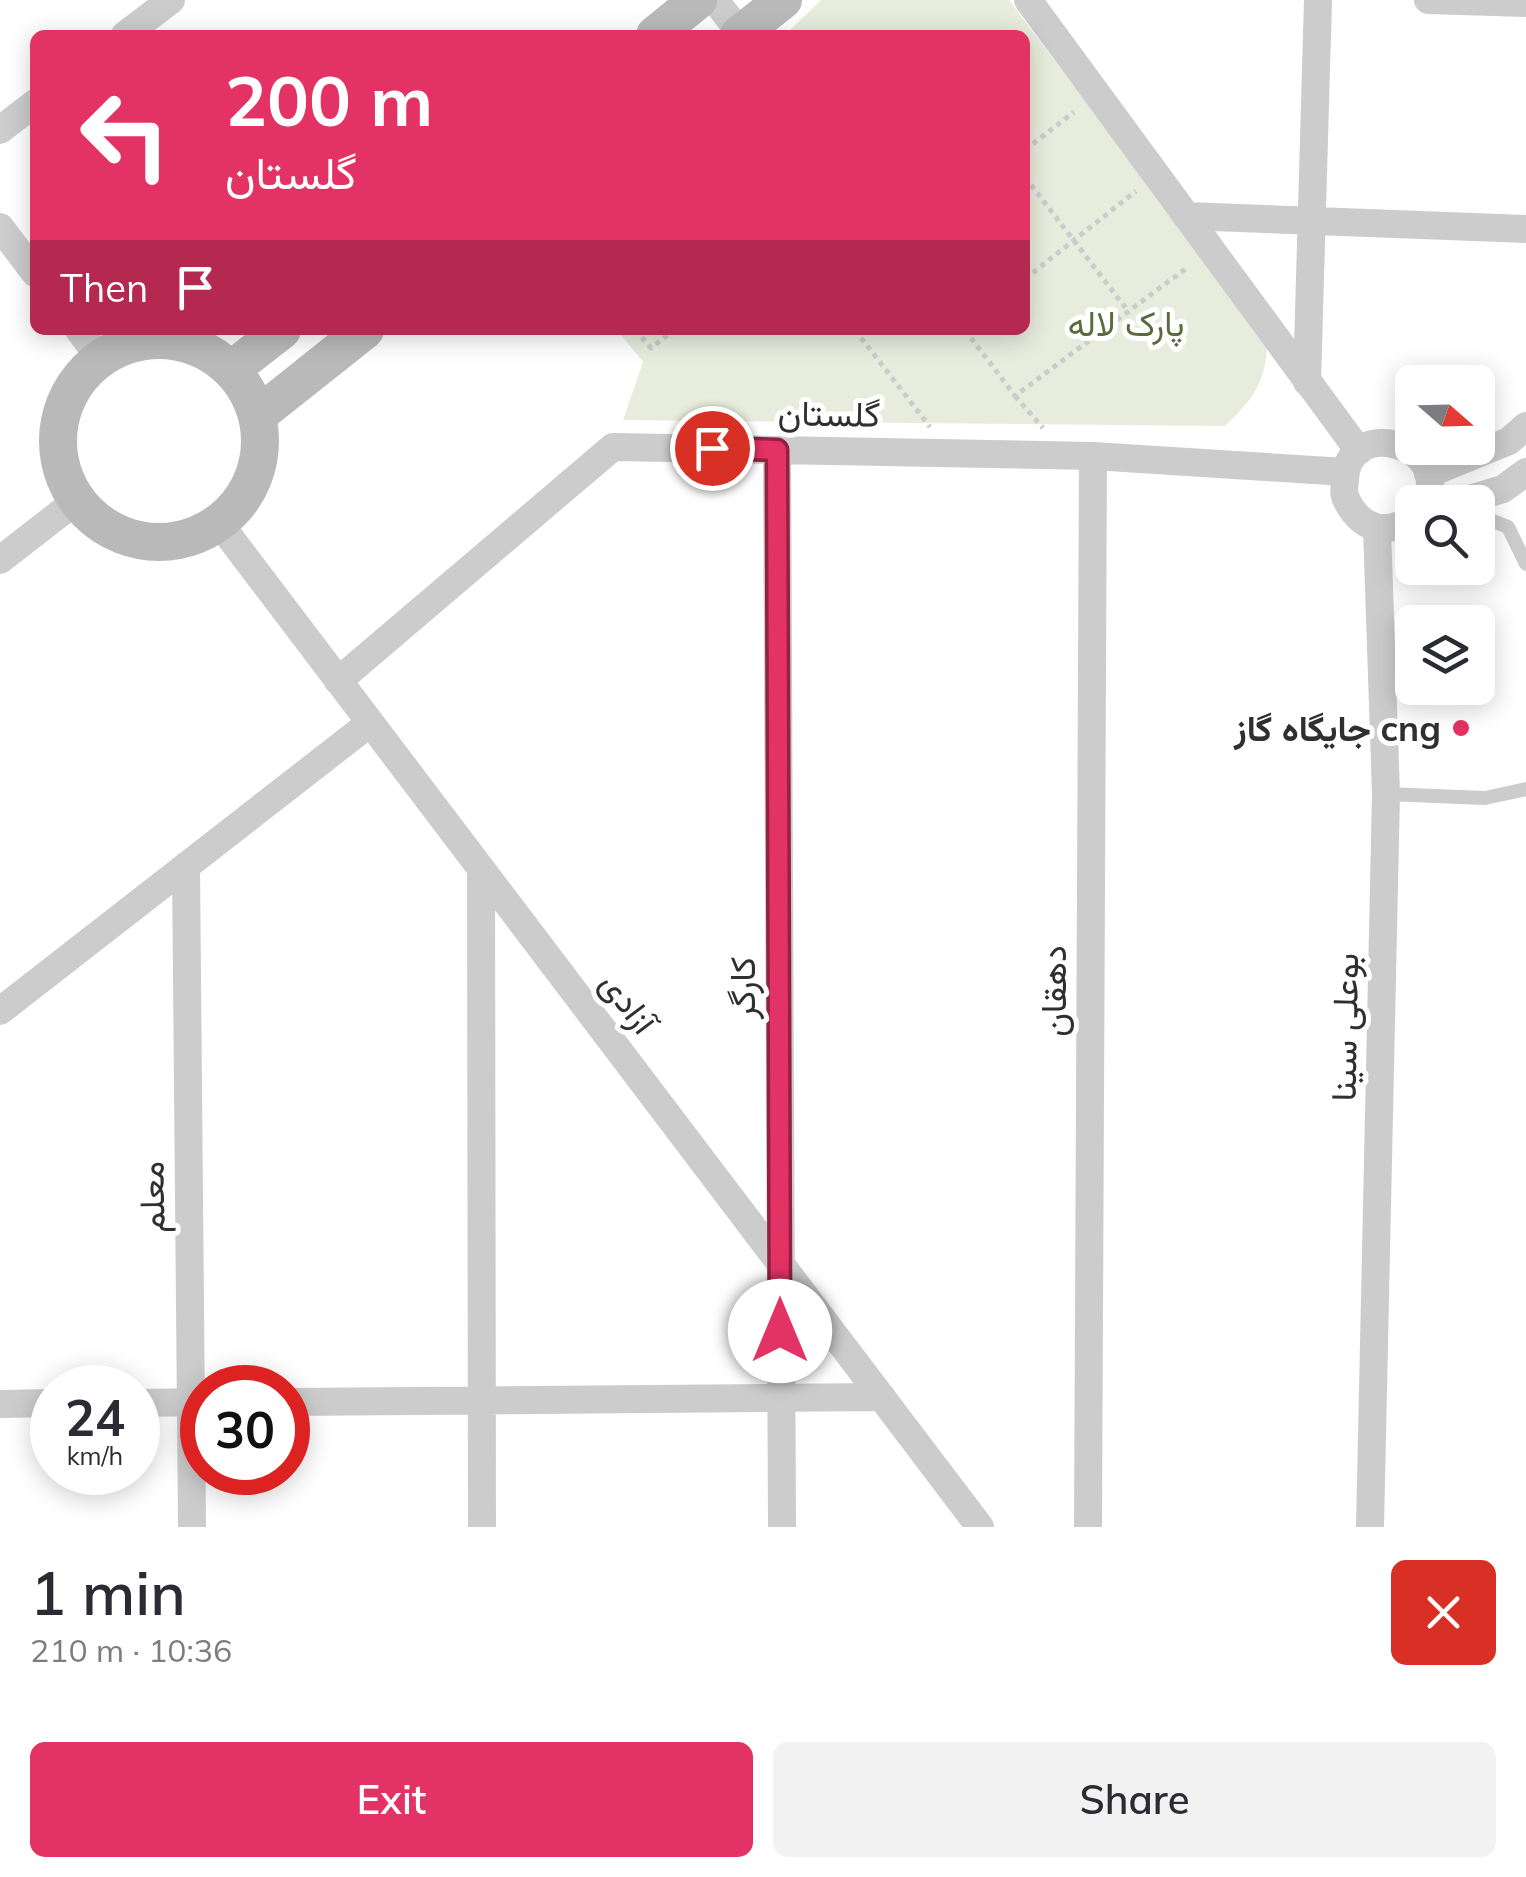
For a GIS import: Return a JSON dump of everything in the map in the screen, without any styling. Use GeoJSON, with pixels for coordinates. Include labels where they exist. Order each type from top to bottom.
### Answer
{"type":"FeatureCollection","features":[{"type":"Feature","properties":{"kind":"street"},"geometry":{"type":"LineString","coordinates":[[132,30],[171,0]]}},
{"type":"Feature","properties":{"kind":"street"},"geometry":{"type":"LineString","coordinates":[[662,30],[698,0]]}},
{"type":"Feature","properties":{"kind":"street"},"geometry":{"type":"LineString","coordinates":[[716,0],[737,30]]}},
{"type":"Feature","properties":{"kind":"street"},"geometry":{"type":"LineString","coordinates":[[745,30],[783,0]]}},
{"type":"Feature","properties":{"kind":"street"},"geometry":{"type":"LineString","coordinates":[[1028,0],[1308,382],[1352,462],[1344,496],[1356,517],[1378,528],[1395,527]]}},
{"type":"Feature","properties":{"kind":"street"},"geometry":{"type":"LineString","coordinates":[[1308,382],[1318,0]]}},
{"type":"Feature","properties":{"kind":"street"},"geometry":{"type":"LineString","coordinates":[[1428,0],[1526,3]]}},
{"type":"Feature","properties":{"kind":"street"},"geometry":{"type":"LineString","coordinates":[[0,130],[30,107]]}},
{"type":"Feature","properties":{"kind":"street"},"geometry":{"type":"LineString","coordinates":[[1186,216],[1526,228]]}},
{"type":"Feature","properties":{"kind":"street"},"geometry":{"type":"LineString","coordinates":[[0,227],[30,266]]}},
{"type":"Feature","properties":{"kind":"street"},"geometry":{"type":"LineString","coordinates":[[231,370],[276,335]]}},
{"type":"Feature","properties":{"kind":"street"},"geometry":{"type":"LineString","coordinates":[[258,415],[359,335]]}},
{"type":"Feature","properties":{"kind":"street"},"geometry":{"type":"LineString","coordinates":[[175,339],[212,353],[231,370],[242,380],[258,415],[260,456],[246,493],[219,523],[184,540],[143,542],[106,529],[76,501],[60,466],[59,425],[89,344],[175,339]]}},
{"type":"Feature","properties":{"kind":"street"},"geometry":{"type":"LineString","coordinates":[[1431,485],[1509,441],[1526,426]]}},
{"type":"Feature","properties":{"kind":"street","name":"گلستان"},"geometry":{"type":"LineString","coordinates":[[338,680],[613,447],[1352,462],[1378,442],[1400,444],[1418,456],[1425,485]]}},
{"type":"Feature","properties":{"kind":"street","name":"کارگر"},"geometry":{"type":"LineString","coordinates":[[777,450],[782,1527]]}},
{"type":"Feature","properties":{"kind":"street","name":"دهقان"},"geometry":{"type":"LineString","coordinates":[[1088,1527],[1094,456]]}},
{"type":"Feature","properties":{"kind":"street"},"geometry":{"type":"LineString","coordinates":[[1495,491],[1526,472]]}},
{"type":"Feature","properties":{"kind":"street"},"geometry":{"type":"LineString","coordinates":[[0,560],[76,501]]}},
{"type":"Feature","properties":{"kind":"street","name":"آزادی"},"geometry":{"type":"LineString","coordinates":[[219,523],[980,1527]]}},
{"type":"Feature","properties":{"kind":"street","name":"بوعلی سینا"},"geometry":{"type":"LineString","coordinates":[[1370,1527],[1386,794],[1378,528]]}},
{"type":"Feature","properties":{"kind":"street"},"geometry":{"type":"LineString","coordinates":[[0,1011],[370,723]]}},
{"type":"Feature","properties":{"kind":"street","name":"معلم"},"geometry":{"type":"LineString","coordinates":[[186,866],[195,1365]]}},
{"type":"Feature","properties":{"kind":"street"},"geometry":{"type":"LineString","coordinates":[[481,869],[482,1527]]}},
{"type":"Feature","properties":{"kind":"street"},"geometry":{"type":"LineString","coordinates":[[310,1402],[882,1398]]}},
{"type":"Feature","properties":{"kind":"street"},"geometry":{"type":"LineString","coordinates":[[0,1404],[30,1403]]}},
{"type":"Feature","properties":{"kind":"street","name":"معلم"},"geometry":{"type":"LineString","coordinates":[[192,1527],[193,1495]]}},
{"type":"Feature","properties":{"kind":"lane"},"geometry":{"type":"LineString","coordinates":[[1495,522],[1508,527],[1526,564]]}},
{"type":"Feature","properties":{"kind":"lane"},"geometry":{"type":"LineString","coordinates":[[1386,794],[1485,798],[1526,789]]}},
{"type":"Feature","properties":{"kind":"path"},"geometry":{"type":"LineString","coordinates":[[1030,146],[1097,94]]}},
{"type":"Feature","properties":{"kind":"path"},"geometry":{"type":"LineString","coordinates":[[1030,275],[1156,176]]}},
{"type":"Feature","properties":{"kind":"path"},"geometry":{"type":"LineString","coordinates":[[1030,183],[1128,311]]}},
{"type":"Feature","properties":{"kind":"path"},"geometry":{"type":"LineString","coordinates":[[969,335],[1015,396],[1211,250]]}},
{"type":"Feature","properties":{"kind":"path"},"geometry":{"type":"LineString","coordinates":[[640,335],[650,348],[667,335]]}},
{"type":"Feature","properties":{"kind":"path"},"geometry":{"type":"LineString","coordinates":[[859,335],[950,453]]}},
{"type":"Feature","properties":{"kind":"green space","name":"پارک لاله"},"geometry":{"type":"Polygon","coordinates":[[[821,0],[1009,0],[1267,343],[1261,380],[1243,407],[1225,426],[623,420],[643,362],[621,335],[1030,335],[1030,30],[790,30],[821,0]]]}},
{"type":"Feature","properties":{"kind":"place","name":"جایگاه گاز cng"},"geometry":{"type":"Point","coordinates":[1461,728]}},
{"type":"Feature","properties":{"kind":"route"},"geometry":{"type":"LineString","coordinates":[[712,448],[777,450],[780,1331]]}}]}
